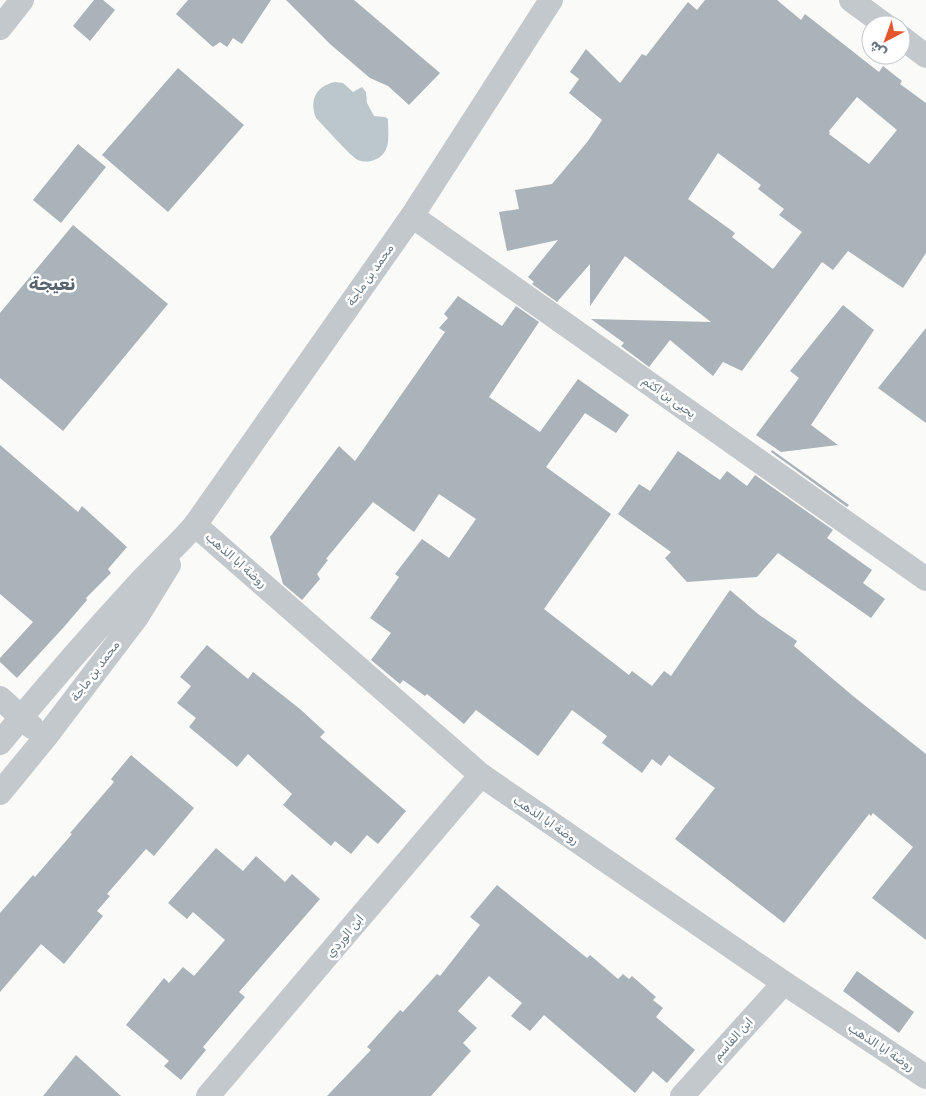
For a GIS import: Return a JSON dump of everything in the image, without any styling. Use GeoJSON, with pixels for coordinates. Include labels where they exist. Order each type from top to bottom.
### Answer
{"type":"FeatureCollection","features":[{"type":"Feature","properties":{"kind":"street"},"geometry":{"type":"LineString","coordinates":[[0,28],[22,0]]}},
{"type":"Feature","properties":{"kind":"street","name":"محمد بن ماجة"},"geometry":{"type":"LineString","coordinates":[[0,743],[142,580],[180,543],[195,524],[412,216],[552,0]]}},
{"type":"Feature","properties":{"kind":"street"},"geometry":{"type":"LineString","coordinates":[[851,0],[871,15]]}},
{"type":"Feature","properties":{"kind":"street"},"geometry":{"type":"LineString","coordinates":[[911,45],[926,56]]}},
{"type":"Feature","properties":{"kind":"street","name":"يحيى بن اكثم"},"geometry":{"type":"LineString","coordinates":[[412,216],[926,579]]}},
{"type":"Feature","properties":{"kind":"street","name":"روضة ابا الذهب"},"geometry":{"type":"LineString","coordinates":[[195,524],[481,775],[784,983],[926,1077]]}},
{"type":"Feature","properties":{"kind":"street","name":"محمد بن ماجة"},"geometry":{"type":"LineString","coordinates":[[0,793],[45,738],[136,617],[166,570],[180,543]]}},
{"type":"Feature","properties":{"kind":"street"},"geometry":{"type":"LineString","coordinates":[[0,698],[45,738]]}},
{"type":"Feature","properties":{"kind":"street","name":"ابن الوردي"},"geometry":{"type":"LineString","coordinates":[[208,1096],[481,775]]}},
{"type":"Feature","properties":{"kind":"street","name":"ابن القاسم"},"geometry":{"type":"LineString","coordinates":[[682,1096],[784,983]]}},
{"type":"Feature","properties":{"kind":"shaded area"},"geometry":{"type":"Polygon","coordinates":[[[335,82],[343,83],[353,92],[362,87],[366,92],[367,103],[374,116],[388,119],[388,143],[380,157],[368,161],[358,160],[316,118],[313,105],[316,95],[323,87],[335,82]]]}},
{"type":"Feature","properties":{"kind":"building"},"geometry":{"type":"Polygon","coordinates":[[[94,0],[103,0],[115,10],[90,41],[73,26],[94,0]]]}},
{"type":"Feature","properties":{"kind":"building"},"geometry":{"type":"Polygon","coordinates":[[[188,0],[271,0],[242,44],[233,38],[227,47],[220,42],[213,47],[176,14],[188,0]]]}},
{"type":"Feature","properties":{"kind":"building"},"geometry":{"type":"Polygon","coordinates":[[[286,0],[354,0],[440,73],[409,105],[388,86],[370,78],[330,44],[286,0]]]}},
{"type":"Feature","properties":{"kind":"building"},"geometry":{"type":"Polygon","coordinates":[[[705,0],[777,0],[801,20],[805,14],[861,58],[861,65],[870,65],[879,72],[883,66],[902,81],[900,84],[926,103],[926,253],[903,288],[848,251],[833,270],[822,262],[742,371],[723,362],[713,376],[670,340],[649,367],[621,346],[624,343],[591,319],[711,322],[625,256],[590,306],[590,264],[557,302],[532,284],[534,282],[528,277],[558,240],[507,251],[499,212],[519,209],[515,190],[552,184],[588,141],[602,120],[569,93],[579,79],[570,72],[586,49],[620,83],[642,54],[646,56],[688,2],[697,10],[705,0]],[[857,97],[829,131],[829,134],[869,164],[897,130],[857,97]],[[718,153],[688,199],[735,233],[732,237],[773,269],[802,232],[779,215],[784,209],[758,189],[761,185],[718,153]]]}},
{"type":"Feature","properties":{"kind":"building"},"geometry":{"type":"Polygon","coordinates":[[[178,68],[244,125],[168,212],[102,155],[178,68]]]}},
{"type":"Feature","properties":{"kind":"building"},"geometry":{"type":"Polygon","coordinates":[[[78,144],[106,167],[61,223],[33,200],[78,144]]]}},
{"type":"Feature","properties":{"kind":"building"},"geometry":{"type":"Polygon","coordinates":[[[73,225],[168,304],[63,431],[0,378],[0,313],[73,225]]]}},
{"type":"Feature","properties":{"kind":"building"},"geometry":{"type":"Polygon","coordinates":[[[458,296],[502,326],[516,306],[539,322],[489,397],[540,432],[578,379],[629,415],[616,433],[585,413],[546,467],[611,514],[544,609],[629,675],[632,671],[652,686],[664,671],[671,676],[730,590],[758,614],[797,641],[794,646],[926,754],[926,940],[872,898],[913,847],[873,813],[871,816],[869,814],[784,923],[675,839],[715,788],[669,755],[661,766],[652,759],[642,773],[602,743],[607,736],[572,710],[538,756],[476,710],[464,724],[427,694],[425,696],[403,680],[400,684],[371,660],[391,633],[370,618],[399,577],[395,574],[422,539],[449,558],[476,519],[439,494],[414,532],[373,502],[326,559],[328,560],[317,574],[320,579],[302,600],[283,584],[270,537],[339,446],[355,461],[445,332],[439,328],[448,318],[444,314],[458,296]]]}},
{"type":"Feature","properties":{"kind":"building"},"geometry":{"type":"Polygon","coordinates":[[[843,305],[874,330],[811,425],[838,445],[781,452],[756,435],[799,378],[790,371],[843,305]]]}},
{"type":"Feature","properties":{"kind":"building"},"geometry":{"type":"Polygon","coordinates":[[[926,328],[926,423],[878,388],[926,328]]]}},
{"type":"Feature","properties":{"kind":"building"},"geometry":{"type":"Polygon","coordinates":[[[0,445],[78,512],[82,506],[127,547],[108,569],[111,573],[86,598],[87,600],[63,628],[17,678],[0,662],[0,658],[33,622],[0,594],[0,445]]]}},
{"type":"Feature","properties":{"kind":"building"},"geometry":{"type":"Polygon","coordinates":[[[772,450],[849,505],[847,507],[771,452],[772,450]]]}},
{"type":"Feature","properties":{"kind":"building"},"geometry":{"type":"Polygon","coordinates":[[[678,451],[720,480],[727,471],[747,486],[755,475],[833,530],[827,538],[872,570],[863,583],[885,599],[871,618],[778,553],[757,577],[687,582],[665,558],[671,552],[618,514],[639,484],[650,491],[678,451]]]}},
{"type":"Feature","properties":{"kind":"building"},"geometry":{"type":"Polygon","coordinates":[[[207,645],[248,679],[253,672],[300,709],[325,732],[320,737],[406,811],[378,844],[367,835],[351,854],[335,841],[331,846],[283,805],[292,794],[248,754],[237,767],[189,727],[196,718],[177,703],[191,686],[180,677],[207,645]]]}},
{"type":"Feature","properties":{"kind":"building"},"geometry":{"type":"Polygon","coordinates":[[[131,755],[194,808],[154,856],[146,849],[107,894],[110,896],[97,911],[103,916],[64,964],[41,944],[0,992],[0,913],[33,875],[35,877],[72,834],[70,833],[114,782],[111,779],[131,755]]]}},
{"type":"Feature","properties":{"kind":"building"},"geometry":{"type":"Polygon","coordinates":[[[216,848],[243,871],[256,856],[285,882],[292,874],[320,899],[239,992],[245,997],[203,1047],[206,1050],[181,1080],[164,1066],[169,1061],[126,1025],[164,978],[169,983],[183,967],[194,976],[225,940],[193,912],[187,919],[168,903],[216,848]]]}},
{"type":"Feature","properties":{"kind":"building"},"geometry":{"type":"Polygon","coordinates":[[[497,885],[587,958],[590,955],[618,979],[623,974],[629,979],[632,976],[656,997],[653,1000],[663,1008],[656,1017],[695,1050],[667,1083],[653,1071],[635,1093],[544,1015],[530,1031],[511,1016],[522,1003],[489,976],[458,1011],[477,1028],[463,1043],[471,1051],[431,1096],[327,1096],[371,1050],[367,1047],[400,1010],[403,1012],[437,974],[440,976],[480,925],[470,917],[497,885]]]}},
{"type":"Feature","properties":{"kind":"building"},"geometry":{"type":"Polygon","coordinates":[[[857,971],[914,1012],[899,1033],[843,991],[857,971]]]}},
{"type":"Feature","properties":{"kind":"building"},"geometry":{"type":"Polygon","coordinates":[[[76,1055],[121,1096],[43,1096],[76,1055]]]}},
{"type":"Feature","properties":{"kind":"district","name":"نعيجة"},"geometry":{"type":"Point","coordinates":[52,284]}}]}
